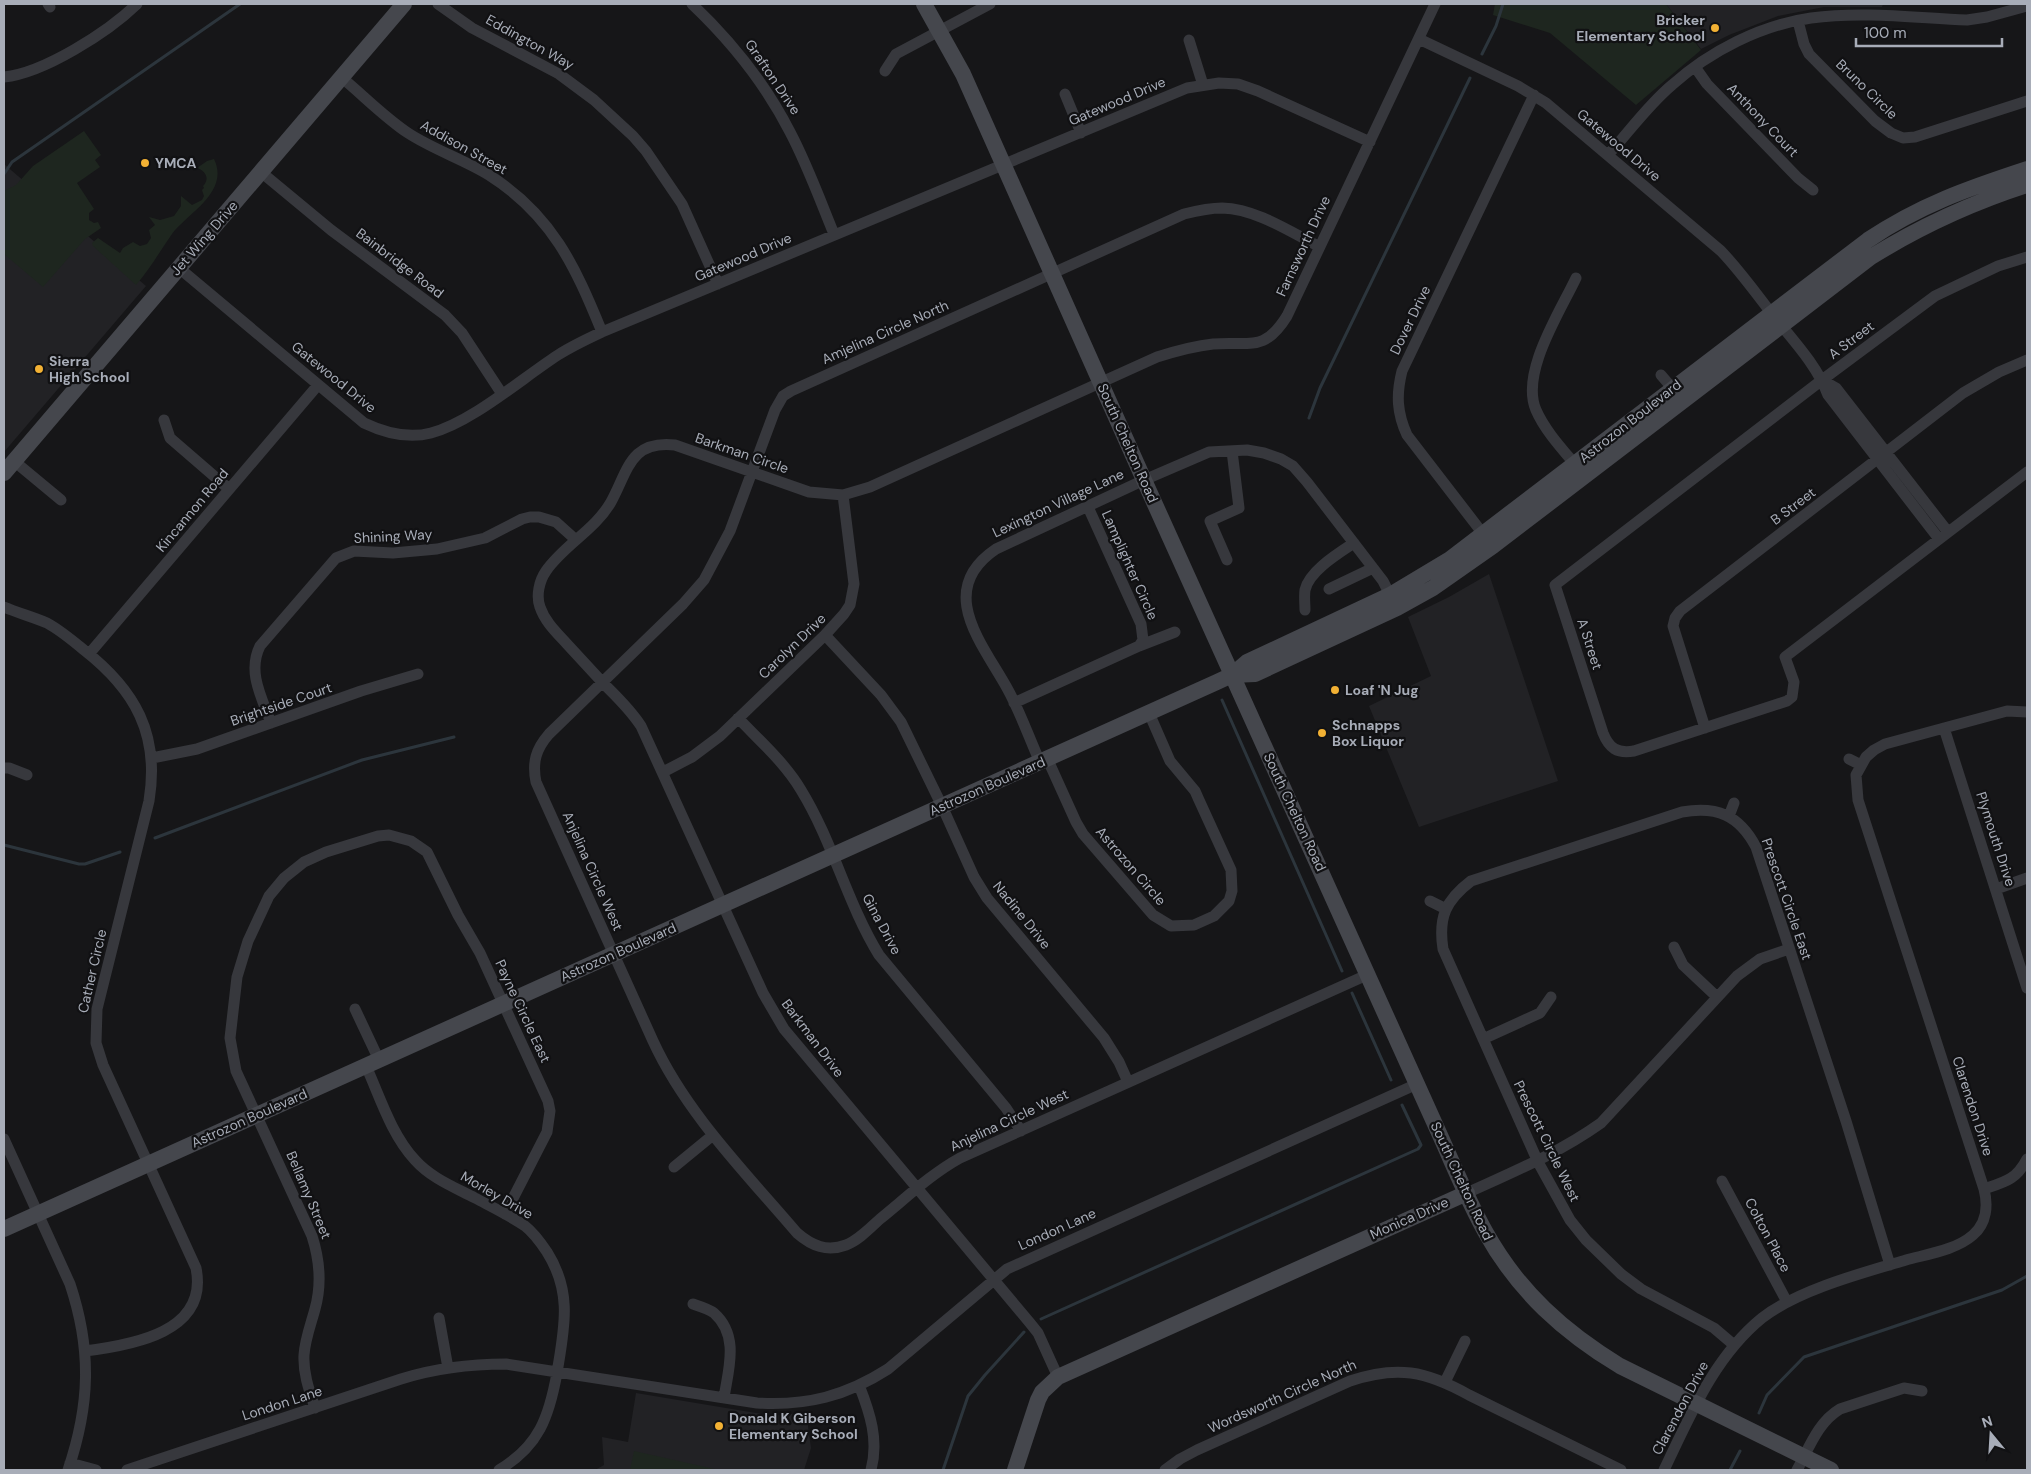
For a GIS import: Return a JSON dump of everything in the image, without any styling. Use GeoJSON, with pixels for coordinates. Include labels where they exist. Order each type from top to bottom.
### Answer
{"type":"FeatureCollection","features":[{"type":"Feature","properties":{"kind":"main road","name":"Jet Wing Drive"},"geometry":{"type":"LineString","coordinates":[[9,467],[404,4]]}},
{"type":"Feature","properties":{"kind":"main road","name":"South Chelton Road"},"geometry":{"type":"LineString","coordinates":[[924,4],[963,74],[1417,1084],[1467,1193],[1499,1254],[1518,1281],[1553,1319],[1584,1344],[1620,1366],[1696,1404],[1801,1464],[1831,1470]]}},
{"type":"Feature","properties":{"kind":"main road","name":"Astrozon Boulevard"},"geometry":{"type":"LineString","coordinates":[[1232,675],[1255,674],[1397,608],[1450,577],[1488,540],[1776,319],[1888,226],[1937,201],[2027,169]]}},
{"type":"Feature","properties":{"kind":"main road","name":"Astrozon Boulevard"},"geometry":{"type":"LineString","coordinates":[[1580,470],[1673,389],[1871,257],[1901,238],[1960,209],[2027,185]]}},
{"type":"Feature","properties":{"kind":"main road","name":"Astrozon Boulevard"},"geometry":{"type":"LineString","coordinates":[[4,1229],[1232,675],[1247,662],[1390,595],[1450,559],[1488,540]]}},
{"type":"Feature","properties":{"kind":"main road","name":"Monica Drive"},"geometry":{"type":"LineString","coordinates":[[1058,1377],[1467,1193]]}},
{"type":"Feature","properties":{"kind":"main road"},"geometry":{"type":"LineString","coordinates":[[1015,1470],[1038,1400],[1042,1392],[1058,1377]]}},
{"type":"Feature","properties":{"kind":"street"},"geometry":{"type":"LineString","coordinates":[[4,77],[24,72],[58,58],[90,39],[137,4]]}},
{"type":"Feature","properties":{"kind":"street","name":"Eddington Way"},"geometry":{"type":"LineString","coordinates":[[438,4],[472,28],[559,74],[594,100],[633,136],[646,151],[682,204],[718,284]]}},
{"type":"Feature","properties":{"kind":"street","name":"Grafton Drive"},"geometry":{"type":"LineString","coordinates":[[692,4],[734,46],[772,99],[792,134],[834,234]]}},
{"type":"Feature","properties":{"kind":"street"},"geometry":{"type":"LineString","coordinates":[[885,71],[896,54],[990,4]]}},
{"type":"Feature","properties":{"kind":"street","name":"Farnsworth Drive"},"geometry":{"type":"LineString","coordinates":[[1102,383],[1157,357],[1185,348],[1215,344],[1250,345],[1265,340],[1278,331],[1287,316],[1318,246],[1370,142],[1435,4]]}},
{"type":"Feature","properties":{"kind":"street"},"geometry":{"type":"LineString","coordinates":[[1608,155],[1672,85],[1728,45],[1745,38],[1798,21],[1821,17],[1855,15],[1967,20],[1987,17],[2027,6]]}},
{"type":"Feature","properties":{"kind":"street","name":"Bruno Circle"},"geometry":{"type":"LineString","coordinates":[[1798,21],[1804,44],[1810,54],[1875,121],[1891,133],[1903,138],[1915,137],[2027,101]]}},
{"type":"Feature","properties":{"kind":"street"},"geometry":{"type":"LineString","coordinates":[[1189,40],[1203,85]]}},
{"type":"Feature","properties":{"kind":"street","name":"Gatewood Drive"},"geometry":{"type":"LineString","coordinates":[[1419,40],[1534,95],[1721,251],[1735,266],[1822,380],[1828,395],[1882,458],[1943,536]]}},
{"type":"Feature","properties":{"kind":"street","name":"Anthony Court"},"geometry":{"type":"LineString","coordinates":[[1695,67],[1707,84],[1798,178],[1813,190]]}},
{"type":"Feature","properties":{"kind":"street","name":"Addison Street"},"geometry":{"type":"LineString","coordinates":[[341,77],[406,132],[439,151],[488,175],[528,207],[543,222],[570,258],[602,332]]}},
{"type":"Feature","properties":{"kind":"street","name":"Gatewood Drive"},"geometry":{"type":"LineString","coordinates":[[179,268],[364,423],[389,433],[403,435],[429,434],[444,429],[502,394],[559,355],[602,332],[1187,88],[1219,83],[1238,84],[1258,91],[1370,142]]}},
{"type":"Feature","properties":{"kind":"street"},"geometry":{"type":"LineString","coordinates":[[1064,94],[1081,133]]}},
{"type":"Feature","properties":{"kind":"street","name":"Dover Drive"},"geometry":{"type":"LineString","coordinates":[[1488,540],[1407,435],[1400,419],[1398,388],[1402,371],[1534,95]]}},
{"type":"Feature","properties":{"kind":"street","name":"Bainbridge Road"},"geometry":{"type":"LineString","coordinates":[[261,172],[331,230],[444,315],[462,333],[502,394]]}},
{"type":"Feature","properties":{"kind":"street","name":"Amjelina Circle North"},"geometry":{"type":"LineString","coordinates":[[603,682],[683,604],[704,580],[730,531],[774,410],[783,396],[791,391],[1184,214],[1204,209],[1240,210],[1267,220],[1318,246]]}},
{"type":"Feature","properties":{"kind":"street","name":"A Street"},"geometry":{"type":"LineString","coordinates":[[2027,257],[1998,266],[1935,296],[1822,380],[1555,585],[1603,733],[1609,745],[1614,750],[1621,752],[1634,751],[1779,704],[1792,697],[1794,682],[1785,657],[2027,474]]}},
{"type":"Feature","properties":{"kind":"street"},"geometry":{"type":"LineString","coordinates":[[1576,278],[1535,363],[1532,389],[1535,409],[1542,422],[1580,470]]}},
{"type":"Feature","properties":{"kind":"street","name":"B Street"},"geometry":{"type":"LineString","coordinates":[[1705,728],[1671,621],[1680,611],[1882,458],[1964,393],[1999,372],[2027,360]]}},
{"type":"Feature","properties":{"kind":"street"},"geometry":{"type":"LineString","coordinates":[[1661,375],[1673,389]]}},
{"type":"Feature","properties":{"kind":"street","name":"Barkman Circle"},"geometry":{"type":"LineString","coordinates":[[603,682],[550,625],[539,606],[539,588],[542,578],[555,560],[607,508],[630,462],[646,448],[665,444],[675,445],[809,492],[843,495],[870,487],[1102,383]]}},
{"type":"Feature","properties":{"kind":"street","name":"Kincannon Road"},"geometry":{"type":"LineString","coordinates":[[89,654],[318,385]]}},
{"type":"Feature","properties":{"kind":"street"},"geometry":{"type":"LineString","coordinates":[[164,420],[170,438],[229,489]]}},
{"type":"Feature","properties":{"kind":"street","name":"Lexington Village Lane"},"geometry":{"type":"LineString","coordinates":[[1044,760],[1008,690],[985,652],[967,613],[968,582],[979,563],[996,549],[1209,452],[1247,450],[1281,458],[1293,466],[1373,568],[1390,595]]}},
{"type":"Feature","properties":{"kind":"street"},"geometry":{"type":"LineString","coordinates":[[1227,560],[1210,522],[1239,508],[1232,451]]}},
{"type":"Feature","properties":{"kind":"street"},"geometry":{"type":"LineString","coordinates":[[9,467],[60,500]]}},
{"type":"Feature","properties":{"kind":"street","name":"Carolyn Drive"},"geometry":{"type":"LineString","coordinates":[[663,772],[702,751],[825,635],[850,605],[854,574],[843,495]]}},
{"type":"Feature","properties":{"kind":"street","name":"Lamplighter Circle"},"geometry":{"type":"LineString","coordinates":[[1088,507],[1140,624],[1143,640],[1139,646]]}},
{"type":"Feature","properties":{"kind":"street","name":"Shining Way"},"geometry":{"type":"LineString","coordinates":[[271,723],[254,671],[256,653],[336,558],[354,551],[393,553],[437,549],[485,538],[522,519],[530,517],[539,517],[556,522],[576,540]]}},
{"type":"Feature","properties":{"kind":"street"},"geometry":{"type":"LineString","coordinates":[[1305,610],[1305,589],[1308,582],[1322,566],[1354,543]]}},
{"type":"Feature","properties":{"kind":"street"},"geometry":{"type":"LineString","coordinates":[[1329,589],[1373,568]]}},
{"type":"Feature","properties":{"kind":"street","name":"Cather Circle"},"geometry":{"type":"LineString","coordinates":[[4,608],[56,628],[121,683],[135,704],[147,732],[152,758],[153,770],[150,801],[98,1009],[95,1032],[96,1043],[103,1065],[196,1268],[198,1292],[189,1312],[173,1326],[130,1344],[85,1351]]}},
{"type":"Feature","properties":{"kind":"street"},"geometry":{"type":"LineString","coordinates":[[1014,703],[1139,646],[1175,632]]}},
{"type":"Feature","properties":{"kind":"street","name":"Nadine Drive"},"geometry":{"type":"LineString","coordinates":[[825,635],[891,706],[908,735],[980,889],[1104,1038],[1120,1062],[1128,1082]]}},
{"type":"Feature","properties":{"kind":"street","name":"Brightside Court"},"geometry":{"type":"LineString","coordinates":[[152,758],[191,751],[361,691],[418,674]]}},
{"type":"Feature","properties":{"kind":"street","name":"Barkman Drive"},"geometry":{"type":"LineString","coordinates":[[603,682],[635,717],[663,772],[763,994],[784,1029],[1038,1333],[1058,1377]]}},
{"type":"Feature","properties":{"kind":"street","name":"Anjelina Circle West"},"geometry":{"type":"LineString","coordinates":[[603,682],[542,742],[534,762],[536,782],[659,1054],[676,1084],[713,1134],[797,1233],[806,1242],[817,1247],[827,1248],[848,1244],[950,1164],[1369,974]]}},
{"type":"Feature","properties":{"kind":"street"},"geometry":{"type":"LineString","coordinates":[[1849,759],[1861,766],[1874,750],[1885,744],[2007,711],[2027,712]]}},
{"type":"Feature","properties":{"kind":"street","name":"Astrozon Circle"},"geometry":{"type":"LineString","coordinates":[[1044,760],[1079,828],[1152,915],[1172,926],[1194,925],[1205,921],[1222,910],[1228,901],[1232,891],[1231,870],[1199,800],[1170,761],[1149,713]]}},
{"type":"Feature","properties":{"kind":"street","name":"Gina Drive"},"geometry":{"type":"LineString","coordinates":[[738,718],[793,778],[808,802],[865,930],[879,956],[1006,1108],[1020,1131]]}},
{"type":"Feature","properties":{"kind":"street","name":"Plymouth Drive"},"geometry":{"type":"LineString","coordinates":[[1944,728],[2027,988]]}},
{"type":"Feature","properties":{"kind":"street","name":"Clarendon Drive"},"geometry":{"type":"LineString","coordinates":[[1664,1470],[1696,1404],[1712,1376],[1734,1345],[1761,1320],[1787,1302],[1814,1291],[1890,1265],[1950,1248],[1974,1234],[1986,1213],[1987,1200],[1984,1189],[1858,800],[1856,775],[1861,766]]}},
{"type":"Feature","properties":{"kind":"street"},"geometry":{"type":"LineString","coordinates":[[4,768],[27,775]]}},
{"type":"Feature","properties":{"kind":"street"},"geometry":{"type":"LineString","coordinates":[[1728,816],[1734,803]]}},
{"type":"Feature","properties":{"kind":"street","name":"Prescott Circle East"},"geometry":{"type":"LineString","coordinates":[[1446,909],[1457,892],[1479,877],[1682,812],[1696,810],[1714,811],[1728,816],[1741,825],[1756,847],[1846,1121],[1890,1265]]}},
{"type":"Feature","properties":{"kind":"street","name":"Bellamy Street"},"geometry":{"type":"LineString","coordinates":[[315,1408],[306,1382],[304,1354],[306,1339],[319,1292],[319,1265],[312,1236],[236,1071],[230,1038],[240,964],[269,896],[284,878],[315,857],[378,836],[400,837]]}},
{"type":"Feature","properties":{"kind":"street","name":"Payne Circle East"},"geometry":{"type":"LineString","coordinates":[[400,837],[416,843],[427,852],[458,915],[480,953],[548,1101],[550,1110],[547,1132],[505,1214]]}},
{"type":"Feature","properties":{"kind":"street"},"geometry":{"type":"LineString","coordinates":[[1996,889],[2027,878]]}},
{"type":"Feature","properties":{"kind":"street"},"geometry":{"type":"LineString","coordinates":[[1430,901],[1446,909]]}},
{"type":"Feature","properties":{"kind":"street","name":"Prescott Circle West"},"geometry":{"type":"LineString","coordinates":[[1446,909],[1442,918],[1441,929],[1443,949],[1538,1162],[1570,1220],[1604,1259],[1641,1289],[1704,1321],[1734,1345]]}},
{"type":"Feature","properties":{"kind":"street"},"geometry":{"type":"LineString","coordinates":[[1674,947],[1682,965],[1717,997]]}},
{"type":"Feature","properties":{"kind":"street","name":"Monica Drive"},"geometry":{"type":"LineString","coordinates":[[1467,1193],[1538,1162],[1601,1122],[1717,997],[1749,966],[1771,954],[1789,948]]}},
{"type":"Feature","properties":{"kind":"street"},"geometry":{"type":"LineString","coordinates":[[1483,1039],[1540,1013],[1551,996]]}},
{"type":"Feature","properties":{"kind":"street","name":"Morley Drive"},"geometry":{"type":"LineString","coordinates":[[355,1009],[397,1135],[413,1159],[436,1178],[526,1227],[535,1236],[551,1259],[562,1286],[565,1313],[554,1396],[544,1424],[527,1449],[500,1470]]}},
{"type":"Feature","properties":{"kind":"street","name":"London Lane"},"geometry":{"type":"LineString","coordinates":[[127,1470],[420,1373],[448,1368],[506,1364],[757,1404],[800,1403],[832,1396],[874,1378],[903,1358],[993,1279],[1018,1263],[1417,1084]]}},
{"type":"Feature","properties":{"kind":"street"},"geometry":{"type":"LineString","coordinates":[[674,1167],[713,1134]]}},
{"type":"Feature","properties":{"kind":"street"},"geometry":{"type":"LineString","coordinates":[[4,1139],[70,1284],[78,1309],[85,1351],[84,1409],[69,1467],[96,1470]]}},
{"type":"Feature","properties":{"kind":"street"},"geometry":{"type":"LineString","coordinates":[[1984,1189],[2007,1182],[2015,1176],[2027,1159]]}},
{"type":"Feature","properties":{"kind":"street","name":"Colton Place"},"geometry":{"type":"LineString","coordinates":[[1722,1182],[1787,1302]]}},
{"type":"Feature","properties":{"kind":"street"},"geometry":{"type":"LineString","coordinates":[[693,1304],[713,1313],[730,1338],[731,1355],[724,1398]]}},
{"type":"Feature","properties":{"kind":"street"},"geometry":{"type":"LineString","coordinates":[[439,1318],[448,1368]]}},
{"type":"Feature","properties":{"kind":"street"},"geometry":{"type":"LineString","coordinates":[[1445,1382],[1465,1341]]}},
{"type":"Feature","properties":{"kind":"street","name":"Wordsworth Circle North"},"geometry":{"type":"LineString","coordinates":[[1166,1470],[1180,1458],[1350,1381],[1368,1375],[1401,1372],[1431,1376],[1445,1382],[1621,1470]]}},
{"type":"Feature","properties":{"kind":"street"},"geometry":{"type":"LineString","coordinates":[[859,1385],[870,1413],[873,1430],[875,1448],[871,1470]]}},
{"type":"Feature","properties":{"kind":"street"},"geometry":{"type":"LineString","coordinates":[[1801,1464],[1826,1419],[1840,1408],[1904,1388],[1922,1391]]}},
{"type":"Feature","properties":{"kind":"shaded area"},"geometry":{"type":"Polygon","coordinates":[[[1495,4],[1666,4],[1701,50],[1636,105],[1550,33],[1493,15],[1495,4]]]}},
{"type":"Feature","properties":{"kind":"shaded area","name":"Bricker Elementary School"},"geometry":{"type":"Polygon","coordinates":[[[1666,4],[1883,4],[1882,7],[1824,7],[1778,16],[1729,35],[1701,49],[1666,4]]]}},
{"type":"Feature","properties":{"kind":"shaded area"},"geometry":{"type":"Polygon","coordinates":[[[84,131],[101,155],[95,160],[100,167],[77,183],[94,209],[89,213],[89,220],[94,223],[98,222],[101,228],[85,239],[43,287],[4,254],[4,191],[16,185],[33,166],[84,131]]]}},
{"type":"Feature","properties":{"kind":"shaded area"},"geometry":{"type":"Polygon","coordinates":[[[214,159],[217,171],[216,182],[212,192],[197,210],[172,234],[136,285],[93,246],[92,243],[98,238],[120,253],[123,248],[133,242],[140,246],[147,244],[151,238],[149,230],[155,225],[149,217],[160,220],[174,216],[181,206],[181,196],[192,205],[202,200],[204,196],[202,190],[207,178],[205,173],[197,168],[207,161],[214,159]]]}},
{"type":"Feature","properties":{"kind":"shaded area","name":"Sierra High School"},"geometry":{"type":"Polygon","coordinates":[[[4,164],[146,286],[4,452],[4,164]]]}},
{"type":"Feature","properties":{"kind":"shaded area"},"geometry":{"type":"Polygon","coordinates":[[[1489,574],[1558,781],[1419,827],[1369,706],[1431,676],[1408,617],[1449,597],[1489,574]]]}},
{"type":"Feature","properties":{"kind":"shaded area","name":"Donald K Giberson Elementary School"},"geometry":{"type":"Polygon","coordinates":[[[636,1393],[762,1414],[782,1415],[806,1412],[811,1448],[804,1470],[595,1470],[604,1465],[602,1437],[628,1442],[636,1393]]]}},
{"type":"Feature","properties":{"kind":"shaded area"},"geometry":{"type":"Polygon","coordinates":[[[634,1451],[719,1470],[630,1470],[634,1451]]]}},
{"type":"Feature","properties":{"kind":"waterway"},"geometry":{"type":"LineString","coordinates":[[4,174],[12,162],[240,4]]}},
{"type":"Feature","properties":{"kind":"waterway"},"geometry":{"type":"LineString","coordinates":[[1482,54],[1496,26],[1503,4]]}},
{"type":"Feature","properties":{"kind":"waterway"},"geometry":{"type":"LineString","coordinates":[[1309,418],[1320,388],[1470,78]]}},
{"type":"Feature","properties":{"kind":"waterway"},"geometry":{"type":"LineString","coordinates":[[1222,700],[1342,971]]}},
{"type":"Feature","properties":{"kind":"waterway"},"geometry":{"type":"LineString","coordinates":[[155,838],[362,760],[454,737]]}},
{"type":"Feature","properties":{"kind":"waterway"},"geometry":{"type":"LineString","coordinates":[[4,845],[79,864],[85,864],[120,852]]}},
{"type":"Feature","properties":{"kind":"waterway"},"geometry":{"type":"LineString","coordinates":[[1352,993],[1391,1080]]}},
{"type":"Feature","properties":{"kind":"waterway"},"geometry":{"type":"LineString","coordinates":[[1041,1319],[1418,1149],[1421,1145],[1402,1105]]}},
{"type":"Feature","properties":{"kind":"waterway"},"geometry":{"type":"LineString","coordinates":[[1759,1413],[1767,1395],[1804,1357],[2002,1290],[2027,1276]]}},
{"type":"Feature","properties":{"kind":"waterway"},"geometry":{"type":"LineString","coordinates":[[943,1470],[968,1396],[1024,1332]]}},
{"type":"Feature","properties":{"kind":"waterway"},"geometry":{"type":"LineString","coordinates":[[1730,1470],[1740,1451]]}},
{"type":"Feature","properties":{"kind":"place","name":"Bricker Elementary School"},"geometry":{"type":"Point","coordinates":[1715,28]}},
{"type":"Feature","properties":{"kind":"place","name":"YMCA"},"geometry":{"type":"Point","coordinates":[145,163]}},
{"type":"Feature","properties":{"kind":"place","name":"Sierra High School"},"geometry":{"type":"Point","coordinates":[39,369]}},
{"type":"Feature","properties":{"kind":"place","name":"Loaf 'N Jug"},"geometry":{"type":"Point","coordinates":[1335,690]}},
{"type":"Feature","properties":{"kind":"place","name":"Schnapps Box Liquor"},"geometry":{"type":"Point","coordinates":[1322,733]}},
{"type":"Feature","properties":{"kind":"place","name":"Donald K Giberson Elementary School"},"geometry":{"type":"Point","coordinates":[719,1426]}}]}
